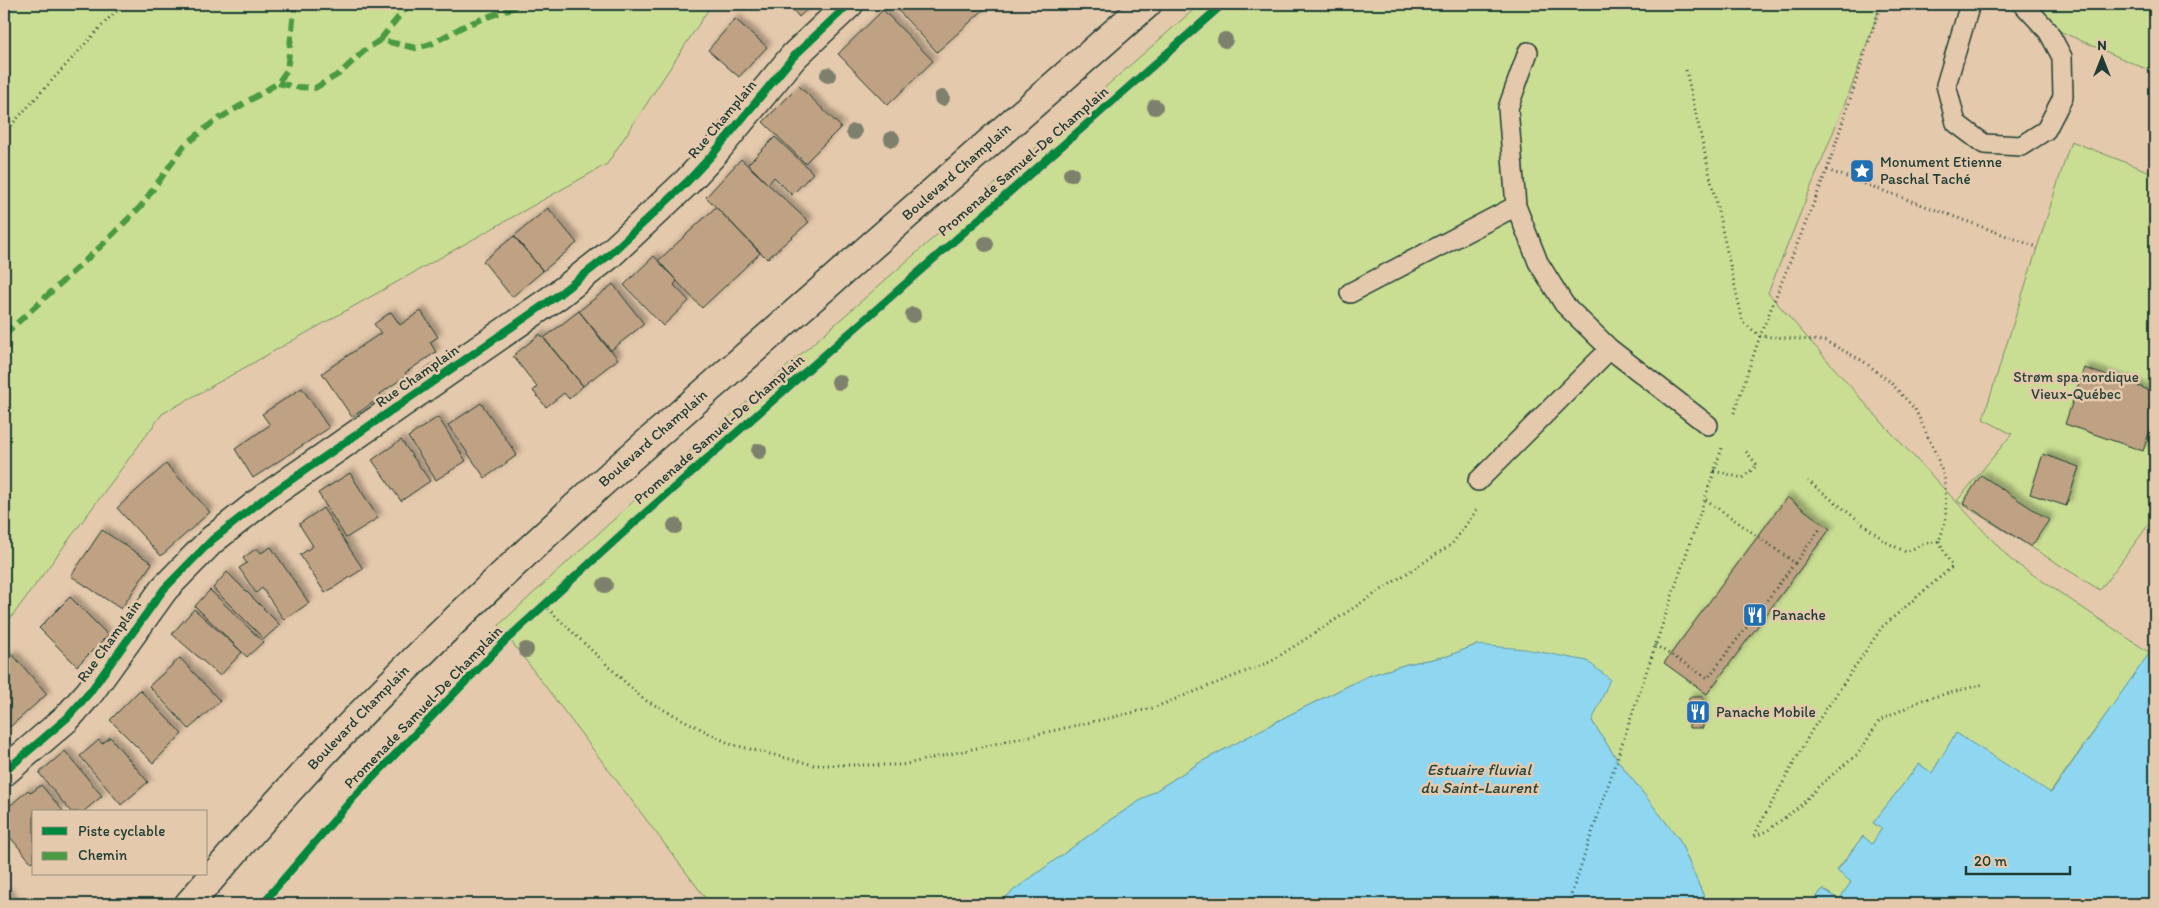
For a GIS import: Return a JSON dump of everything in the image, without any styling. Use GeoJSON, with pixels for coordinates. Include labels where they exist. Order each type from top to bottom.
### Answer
{"type":"FeatureCollection","features":[{"type":"Feature","properties":{"kind":"main road","name":"Rue Champlain"},"geometry":{"type":"LineString","coordinates":[[4,772],[66,718],[90,692],[164,590],[212,540],[265,498],[558,296],[608,256],[693,175],[713,154],[794,56],[849,4]]}},
{"type":"Feature","properties":{"kind":"main road","name":"Boulevard Champlain"},"geometry":{"type":"LineString","coordinates":[[189,904],[288,791],[366,709],[529,549],[614,472],[1147,4]]}},
{"type":"Feature","properties":{"kind":"lane"},"geometry":{"type":"LineString","coordinates":[[1970,4],[1946,85],[1956,123],[1984,144],[2021,146],[2046,130],[2063,96],[2062,57],[2048,31],[2023,4]]}},
{"type":"Feature","properties":{"kind":"lane"},"geometry":{"type":"LineString","coordinates":[[1528,52],[1508,108],[1516,206],[1538,262],[1564,304],[1610,349],[1708,425]]}},
{"type":"Feature","properties":{"kind":"lane"},"geometry":{"type":"LineString","coordinates":[[1350,293],[1516,206]]}},
{"type":"Feature","properties":{"kind":"lane"},"geometry":{"type":"LineString","coordinates":[[1478,481],[1610,349]]}},
{"type":"Feature","properties":{"kind":"path"},"geometry":{"type":"LineString","coordinates":[[4,133],[108,19],[126,4]]}},
{"type":"Feature","properties":{"kind":"path"},"geometry":{"type":"LineString","coordinates":[[1732,417],[1760,336],[1827,170],[1881,4]]}},
{"type":"Feature","properties":{"kind":"path"},"geometry":{"type":"LineString","coordinates":[[1686,70],[1743,322],[1760,336],[1825,341],[1869,366],[1889,381],[1915,409],[1936,454],[1945,480],[1946,521],[1939,541],[1952,567],[1882,627],[1812,730],[1753,837],[1767,831],[1800,806],[1820,785],[1858,754],[1879,721],[1922,700],[1984,684]]}},
{"type":"Feature","properties":{"kind":"path"},"geometry":{"type":"LineString","coordinates":[[1827,170],[2037,247]]}},
{"type":"Feature","properties":{"kind":"path"},"geometry":{"type":"LineString","coordinates":[[1568,904],[1723,444]]}},
{"type":"Feature","properties":{"kind":"path"},"geometry":{"type":"LineString","coordinates":[[1714,471],[1743,478],[1756,465],[1744,449]]}},
{"type":"Feature","properties":{"kind":"path"},"geometry":{"type":"LineString","coordinates":[[1808,481],[1886,542],[1906,552],[1923,544],[1939,541]]}},
{"type":"Feature","properties":{"kind":"path"},"geometry":{"type":"LineString","coordinates":[[1705,499],[1795,563]]}},
{"type":"Feature","properties":{"kind":"path"},"geometry":{"type":"LineString","coordinates":[[544,604],[643,699],[730,744],[814,765],[902,765],[1153,708],[1270,662],[1452,544],[1479,508]]}},
{"type":"Feature","properties":{"kind":"path"},"geometry":{"type":"LineString","coordinates":[[1655,645],[1708,678],[1820,529]]}},
{"type":"Feature","properties":{"kind":"path"},"geometry":{"type":"LineString","coordinates":[[537,611],[551,598]]}},
{"type":"Feature","properties":{"kind":"green space"},"geometry":{"type":"Polygon","coordinates":[[[4,4],[712,4],[607,164],[162,414],[4,627],[4,4]]]}},
{"type":"Feature","properties":{"kind":"green space"},"geometry":{"type":"Polygon","coordinates":[[[1200,4],[1881,4],[1851,88],[1768,293],[1886,427],[2011,560],[2150,653],[2050,793],[1956,733],[1932,773],[1919,764],[1873,823],[1882,828],[1872,844],[1863,836],[1837,870],[1851,882],[1839,900],[1823,889],[1811,904],[1707,904],[1679,839],[1618,761],[1592,721],[1476,645],[1448,656],[1407,664],[1368,676],[1199,763],[1110,820],[1014,890],[998,904],[710,904],[499,625],[637,498],[1200,4]]]}},
{"type":"Feature","properties":{"kind":"green space"},"geometry":{"type":"Polygon","coordinates":[[[1997,4],[2155,4],[2155,73],[2016,12],[1997,4]]]}},
{"type":"Feature","properties":{"kind":"green space","name":"Strøm spa nordique Vieux-Québec"},"geometry":{"type":"Polygon","coordinates":[[[2071,141],[2155,174],[2155,516],[2100,590],[1957,501],[2012,434],[1983,419],[2071,141]]]}},
{"type":"Feature","properties":{"kind":"water","name":"Estuaire fluvial du Saint-Laurent"},"geometry":{"type":"Polygon","coordinates":[[[1476,645],[1525,649],[1587,661],[1610,679],[1592,721],[1618,761],[1679,839],[1707,904],[998,904],[1014,890],[1110,820],[1199,763],[1368,676],[1407,664],[1448,656],[1476,645]]]}},
{"type":"Feature","properties":{"kind":"water"},"geometry":{"type":"Polygon","coordinates":[[[2155,645],[2155,904],[1811,904],[1823,889],[1839,900],[1851,882],[1837,871],[1863,836],[1872,844],[1882,828],[1873,823],[1919,764],[1932,773],[1956,733],[2051,793],[2155,645]]]}},
{"type":"Feature","properties":{"kind":"building"},"geometry":{"type":"Polygon","coordinates":[[[788,4],[813,4],[799,17],[788,4]]]}},
{"type":"Feature","properties":{"kind":"building"},"geometry":{"type":"Polygon","coordinates":[[[897,4],[990,4],[937,52],[894,6],[897,4]]]}},
{"type":"Feature","properties":{"kind":"building"},"geometry":{"type":"Polygon","coordinates":[[[883,10],[933,61],[888,105],[838,54],[883,10]]]}},
{"type":"Feature","properties":{"kind":"building"},"geometry":{"type":"Polygon","coordinates":[[[735,19],[767,47],[739,77],[708,50],[735,19]]]}},
{"type":"Feature","properties":{"kind":"building"},"geometry":{"type":"Polygon","coordinates":[[[799,86],[841,127],[805,163],[763,122],[799,86]]]}},
{"type":"Feature","properties":{"kind":"building"},"geometry":{"type":"Polygon","coordinates":[[[775,137],[813,173],[792,195],[774,177],[768,184],[748,164],[775,137]]]}},
{"type":"Feature","properties":{"kind":"building"},"geometry":{"type":"Polygon","coordinates":[[[741,159],[809,222],[767,259],[706,197],[741,159]]]}},
{"type":"Feature","properties":{"kind":"building"},"geometry":{"type":"Polygon","coordinates":[[[716,207],[760,253],[702,308],[658,261],[716,207]]]}},
{"type":"Feature","properties":{"kind":"building"},"geometry":{"type":"Polygon","coordinates":[[[548,208],[577,243],[543,271],[514,236],[548,208]]]}},
{"type":"Feature","properties":{"kind":"building"},"geometry":{"type":"Polygon","coordinates":[[[514,236],[543,271],[512,297],[483,261],[514,236]]]}},
{"type":"Feature","properties":{"kind":"building"},"geometry":{"type":"Polygon","coordinates":[[[654,256],[677,281],[674,285],[689,301],[663,326],[624,285],[654,256]]]}},
{"type":"Feature","properties":{"kind":"building"},"geometry":{"type":"Polygon","coordinates":[[[613,284],[644,324],[610,351],[579,311],[613,284]]]}},
{"type":"Feature","properties":{"kind":"building"},"geometry":{"type":"Polygon","coordinates":[[[421,311],[438,337],[430,342],[436,352],[405,373],[407,375],[380,394],[381,397],[352,417],[322,373],[381,333],[374,324],[391,312],[400,325],[421,311]]]}},
{"type":"Feature","properties":{"kind":"building"},"geometry":{"type":"Polygon","coordinates":[[[579,311],[618,359],[583,386],[544,338],[579,311]]]}},
{"type":"Feature","properties":{"kind":"building"},"geometry":{"type":"Polygon","coordinates":[[[540,334],[583,386],[569,399],[564,393],[546,407],[533,391],[537,387],[513,356],[540,334]]]}},
{"type":"Feature","properties":{"kind":"building"},"geometry":{"type":"Polygon","coordinates":[[[2084,368],[2155,392],[2155,415],[2143,451],[2065,424],[2084,368]]]}},
{"type":"Feature","properties":{"kind":"building"},"geometry":{"type":"Polygon","coordinates":[[[302,388],[329,428],[253,478],[235,449],[270,425],[262,414],[302,388]]]}},
{"type":"Feature","properties":{"kind":"building"},"geometry":{"type":"Polygon","coordinates":[[[481,403],[517,455],[485,478],[448,425],[481,403]]]}},
{"type":"Feature","properties":{"kind":"building"},"geometry":{"type":"Polygon","coordinates":[[[438,417],[466,461],[436,480],[408,437],[438,417]]]}},
{"type":"Feature","properties":{"kind":"building"},"geometry":{"type":"Polygon","coordinates":[[[401,440],[430,481],[401,501],[372,460],[401,440]]]}},
{"type":"Feature","properties":{"kind":"building"},"geometry":{"type":"Polygon","coordinates":[[[2043,454],[2079,467],[2066,506],[2030,494],[2043,454]]]}},
{"type":"Feature","properties":{"kind":"building"},"geometry":{"type":"Polygon","coordinates":[[[166,464],[210,512],[161,556],[117,508],[166,464]]]}},
{"type":"Feature","properties":{"kind":"building"},"geometry":{"type":"Polygon","coordinates":[[[350,473],[378,518],[346,538],[318,493],[350,473]]]}},
{"type":"Feature","properties":{"kind":"building"},"geometry":{"type":"Polygon","coordinates":[[[1981,475],[2049,520],[2031,547],[1963,503],[1981,475]]]}},
{"type":"Feature","properties":{"kind":"building"},"geometry":{"type":"Polygon","coordinates":[[[1787,497],[1830,529],[1707,694],[1664,663],[1787,497]]]}},
{"type":"Feature","properties":{"kind":"building"},"geometry":{"type":"Polygon","coordinates":[[[323,508],[363,569],[325,593],[300,555],[313,546],[299,524],[323,508]]]}},
{"type":"Feature","properties":{"kind":"building"},"geometry":{"type":"Polygon","coordinates":[[[102,530],[152,563],[121,609],[71,576],[102,530]]]}},
{"type":"Feature","properties":{"kind":"building"},"geometry":{"type":"Polygon","coordinates":[[[271,547],[309,603],[284,620],[262,588],[256,593],[239,568],[247,563],[243,558],[257,548],[261,553],[271,547]]]}},
{"type":"Feature","properties":{"kind":"building"},"geometry":{"type":"Polygon","coordinates":[[[227,572],[280,625],[264,639],[213,588],[227,572]]]}},
{"type":"Feature","properties":{"kind":"building"},"geometry":{"type":"Polygon","coordinates":[[[210,590],[263,642],[247,657],[195,606],[210,590]]]}},
{"type":"Feature","properties":{"kind":"building"},"geometry":{"type":"Polygon","coordinates":[[[70,597],[108,635],[77,666],[39,628],[70,597]]]}},
{"type":"Feature","properties":{"kind":"building"},"geometry":{"type":"Polygon","coordinates":[[[194,609],[242,652],[220,676],[172,634],[194,609]]]}},
{"type":"Feature","properties":{"kind":"building"},"geometry":{"type":"Polygon","coordinates":[[[12,654],[47,694],[10,727],[4,720],[4,662],[12,654]]]}},
{"type":"Feature","properties":{"kind":"building"},"geometry":{"type":"Polygon","coordinates":[[[180,658],[220,701],[189,729],[149,686],[180,658]]]}},
{"type":"Feature","properties":{"kind":"building"},"geometry":{"type":"Polygon","coordinates":[[[140,690],[182,734],[153,763],[110,720],[140,690]]]}},
{"type":"Feature","properties":{"kind":"building"},"geometry":{"type":"Polygon","coordinates":[[[1689,697],[1703,697],[1703,728],[1689,728],[1689,697]]]}},
{"type":"Feature","properties":{"kind":"building"},"geometry":{"type":"Polygon","coordinates":[[[110,737],[148,782],[121,805],[80,756],[99,740],[102,744],[110,737]]]}},
{"type":"Feature","properties":{"kind":"building"},"geometry":{"type":"Polygon","coordinates":[[[65,751],[102,796],[85,810],[69,810],[39,773],[65,751]]]}},
{"type":"Feature","properties":{"kind":"building"},"geometry":{"type":"Polygon","coordinates":[[[41,785],[62,810],[32,810],[31,862],[4,830],[4,811],[28,790],[31,793],[41,785]]]}},
{"type":"Feature","properties":{"kind":"building"},"geometry":{"type":"Polygon","coordinates":[[[4,891],[16,904],[4,904],[4,891]]]}},
{"type":"Feature","properties":{"kind":"marked path"},"geometry":{"type":"LineString","coordinates":[[4,335],[100,247],[141,206],[184,146],[212,123],[278,83],[287,70],[295,4]]}},
{"type":"Feature","properties":{"kind":"marked path"},"geometry":{"type":"LineString","coordinates":[[380,40],[409,4]]}},
{"type":"Feature","properties":{"kind":"marked path"},"geometry":{"type":"LineString","coordinates":[[278,83],[296,87],[315,88],[339,74],[364,51],[380,40],[416,48],[431,44],[466,25],[522,4]]}},
{"type":"Feature","properties":{"kind":"cycle path"},"geometry":{"type":"LineString","coordinates":[[4,772],[67,718],[90,692],[164,589],[212,540],[265,498],[558,295],[608,256],[687,182],[713,154],[794,56],[849,4]]}},
{"type":"Feature","properties":{"kind":"cycle path","name":"Promenade Samuel-De Champlain"},"geometry":{"type":"LineString","coordinates":[[262,904],[354,797],[505,641],[635,522],[1223,4]]}},
{"type":"Feature","properties":{"kind":"place","name":"Monument Etienne Paschal Taché"},"geometry":{"type":"Point","coordinates":[1862,171]}},
{"type":"Feature","properties":{"kind":"place","name":"Panache"},"geometry":{"type":"Point","coordinates":[1755,615]}},
{"type":"Feature","properties":{"kind":"place","name":"Panache Mobile"},"geometry":{"type":"Point","coordinates":[1698,712]}}]}
